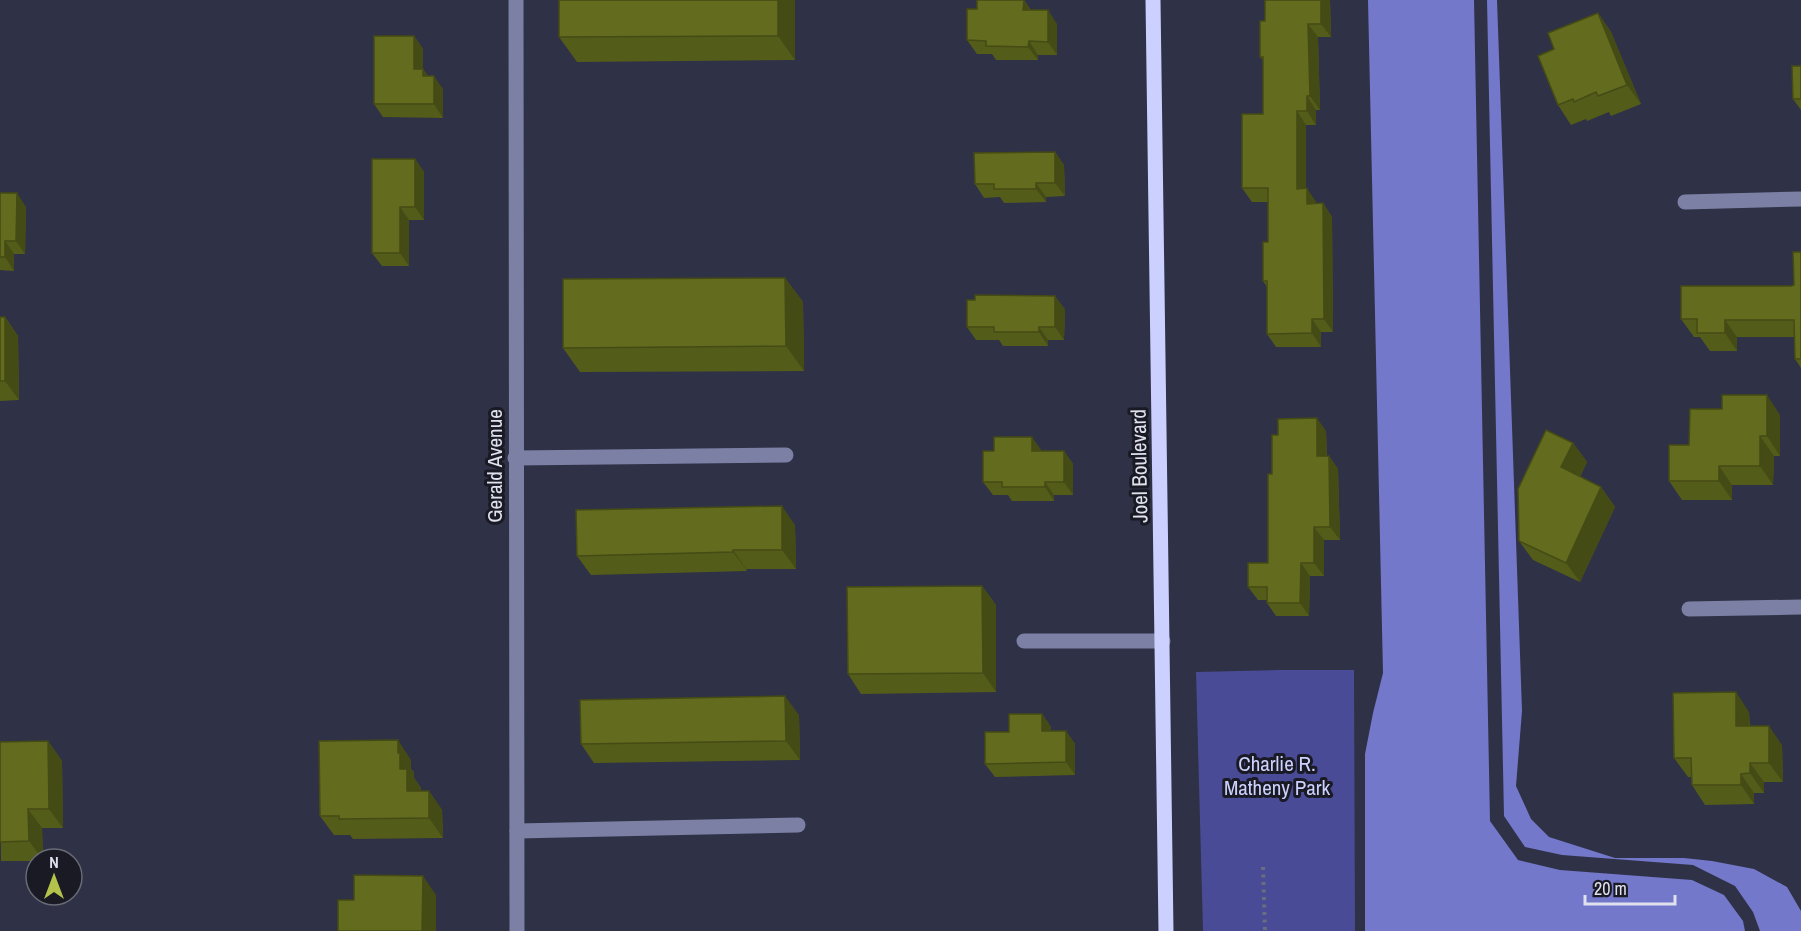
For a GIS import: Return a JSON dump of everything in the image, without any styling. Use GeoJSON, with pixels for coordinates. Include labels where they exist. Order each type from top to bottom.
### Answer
{"type":"FeatureCollection","features":[{"type":"Feature","properties":{"kind":"main road","name":"Joel Boulevard"},"geometry":{"type":"LineString","coordinates":[[1153,0],[1166,931]]}},
{"type":"Feature","properties":{"kind":"street","name":"Gerald Avenue"},"geometry":{"type":"LineString","coordinates":[[516,0],[517,931]]}},
{"type":"Feature","properties":{"kind":"street"},"geometry":{"type":"LineString","coordinates":[[1685,202],[1801,200]]}},
{"type":"Feature","properties":{"kind":"street"},"geometry":{"type":"LineString","coordinates":[[515,458],[786,455]]}},
{"type":"Feature","properties":{"kind":"street"},"geometry":{"type":"LineString","coordinates":[[1689,609],[1801,607]]}},
{"type":"Feature","properties":{"kind":"street"},"geometry":{"type":"LineString","coordinates":[[1024,641],[1163,641]]}},
{"type":"Feature","properties":{"kind":"street"},"geometry":{"type":"LineString","coordinates":[[517,831],[798,825]]}},
{"type":"Feature","properties":{"kind":"path"},"geometry":{"type":"LineString","coordinates":[[1263,867],[1265,931]]}},
{"type":"Feature","properties":{"kind":"green space","name":"Charlie R. Matheny Park"},"geometry":{"type":"Polygon","coordinates":[[[1354,670],[1355,931],[1203,931],[1196,672],[1354,670]]]}},
{"type":"Feature","properties":{"kind":"water"},"geometry":{"type":"Polygon","coordinates":[[[1368,0],[1474,0],[1490,821],[1518,860],[1560,870],[1692,880],[1724,895],[1743,921],[1745,931],[1365,931],[1365,754],[1383,673],[1368,0]]]}},
{"type":"Feature","properties":{"kind":"water"},"geometry":{"type":"Polygon","coordinates":[[[1487,0],[1497,0],[1522,711],[1516,786],[1531,819],[1549,837],[1615,858],[1684,858],[1754,869],[1787,887],[1801,911],[1801,931],[1760,931],[1753,912],[1735,886],[1693,865],[1562,855],[1525,847],[1504,816],[1487,0]]]}},
{"type":"Feature","properties":{"kind":"building"},"geometry":{"type":"Polygon","coordinates":[[[559,0],[778,0],[778,36],[559,37],[559,0]]]}},
{"type":"Feature","properties":{"kind":"building"},"geometry":{"type":"Polygon","coordinates":[[[977,0],[1024,0],[1023,10],[1048,10],[1048,42],[1029,41],[1028,47],[986,46],[986,41],[967,40],[967,9],[977,9],[977,0]]]}},
{"type":"Feature","properties":{"kind":"building"},"geometry":{"type":"Polygon","coordinates":[[[1265,0],[1321,0],[1321,24],[1308,24],[1310,96],[1307,96],[1307,111],[1297,111],[1297,189],[1307,188],[1307,204],[1323,203],[1324,319],[1312,319],[1312,333],[1267,334],[1267,281],[1263,281],[1263,242],[1268,242],[1268,188],[1242,188],[1242,114],[1263,114],[1263,57],[1260,57],[1260,21],[1265,21],[1265,0]]]}},
{"type":"Feature","properties":{"kind":"building"},"geometry":{"type":"Polygon","coordinates":[[[1598,13],[1627,85],[1598,96],[1596,92],[1574,102],[1573,99],[1558,105],[1538,56],[1554,49],[1548,33],[1598,13]]]}},
{"type":"Feature","properties":{"kind":"building"},"geometry":{"type":"Polygon","coordinates":[[[374,36],[414,36],[414,69],[423,69],[423,76],[434,76],[434,104],[374,104],[374,36]]]}},
{"type":"Feature","properties":{"kind":"building"},"geometry":{"type":"Polygon","coordinates":[[[1792,66],[1801,66],[1801,99],[1793,99],[1792,66]]]}},
{"type":"Feature","properties":{"kind":"building"},"geometry":{"type":"Polygon","coordinates":[[[1055,152],[1055,183],[1036,183],[1036,189],[994,189],[994,184],[975,184],[974,153],[1055,152]]]}},
{"type":"Feature","properties":{"kind":"building"},"geometry":{"type":"Polygon","coordinates":[[[372,159],[415,159],[415,207],[400,207],[400,253],[372,253],[372,159]]]}},
{"type":"Feature","properties":{"kind":"building"},"geometry":{"type":"Polygon","coordinates":[[[0,193],[17,193],[16,241],[5,241],[5,257],[0,257],[0,193]]]}},
{"type":"Feature","properties":{"kind":"building"},"geometry":{"type":"Polygon","coordinates":[[[1793,252],[1801,252],[1801,359],[1795,359],[1794,320],[1725,320],[1725,333],[1697,333],[1697,319],[1681,319],[1681,286],[1794,285],[1793,252]]]}},
{"type":"Feature","properties":{"kind":"building"},"geometry":{"type":"Polygon","coordinates":[[[785,278],[786,346],[563,348],[563,279],[785,278]]]}},
{"type":"Feature","properties":{"kind":"building"},"geometry":{"type":"Polygon","coordinates":[[[975,295],[1055,296],[1055,327],[1039,327],[1039,332],[994,332],[994,327],[967,327],[967,300],[975,300],[975,295]]]}},
{"type":"Feature","properties":{"kind":"building"},"geometry":{"type":"Polygon","coordinates":[[[0,317],[5,317],[5,381],[0,381],[0,317]]]}},
{"type":"Feature","properties":{"kind":"building"},"geometry":{"type":"Polygon","coordinates":[[[1722,395],[1767,395],[1767,436],[1760,436],[1760,466],[1719,466],[1719,481],[1669,481],[1669,445],[1689,445],[1690,409],[1722,409],[1722,395]]]}},
{"type":"Feature","properties":{"kind":"building"},"geometry":{"type":"Polygon","coordinates":[[[1317,418],[1317,456],[1329,456],[1330,527],[1314,527],[1314,563],[1301,563],[1300,603],[1267,603],[1267,587],[1248,587],[1248,563],[1268,563],[1268,474],[1272,474],[1272,435],[1278,435],[1278,419],[1317,418]]]}},
{"type":"Feature","properties":{"kind":"building"},"geometry":{"type":"Polygon","coordinates":[[[1546,430],[1573,443],[1561,467],[1601,487],[1566,563],[1519,541],[1518,489],[1546,430]]]}},
{"type":"Feature","properties":{"kind":"building"},"geometry":{"type":"Polygon","coordinates":[[[994,437],[1032,437],[1032,451],[1064,451],[1064,482],[1045,482],[1045,487],[1002,487],[1002,482],[983,482],[983,451],[994,451],[994,437]]]}},
{"type":"Feature","properties":{"kind":"building"},"geometry":{"type":"Polygon","coordinates":[[[782,506],[782,550],[577,556],[576,510],[782,506]]]}},
{"type":"Feature","properties":{"kind":"building"},"geometry":{"type":"Polygon","coordinates":[[[982,586],[983,673],[848,674],[847,587],[982,586]]]}},
{"type":"Feature","properties":{"kind":"building"},"geometry":{"type":"Polygon","coordinates":[[[1736,692],[1736,726],[1769,726],[1769,763],[1750,763],[1750,773],[1741,774],[1741,785],[1692,785],[1691,758],[1674,758],[1673,693],[1736,692]]]}},
{"type":"Feature","properties":{"kind":"building"},"geometry":{"type":"Polygon","coordinates":[[[785,696],[786,741],[581,744],[580,700],[785,696]]]}},
{"type":"Feature","properties":{"kind":"building"},"geometry":{"type":"Polygon","coordinates":[[[1009,714],[1042,714],[1042,731],[1066,731],[1066,762],[985,764],[985,732],[1009,732],[1009,714]]]}},
{"type":"Feature","properties":{"kind":"building"},"geometry":{"type":"Polygon","coordinates":[[[398,740],[400,769],[407,769],[407,791],[429,791],[429,818],[339,819],[339,816],[320,816],[319,741],[398,740]]]}},
{"type":"Feature","properties":{"kind":"building"},"geometry":{"type":"Polygon","coordinates":[[[48,741],[49,809],[28,809],[29,841],[0,842],[0,742],[48,741]]]}},
{"type":"Feature","properties":{"kind":"building"},"geometry":{"type":"Polygon","coordinates":[[[354,875],[423,876],[422,931],[338,931],[338,900],[354,900],[354,875]]]}}]}
